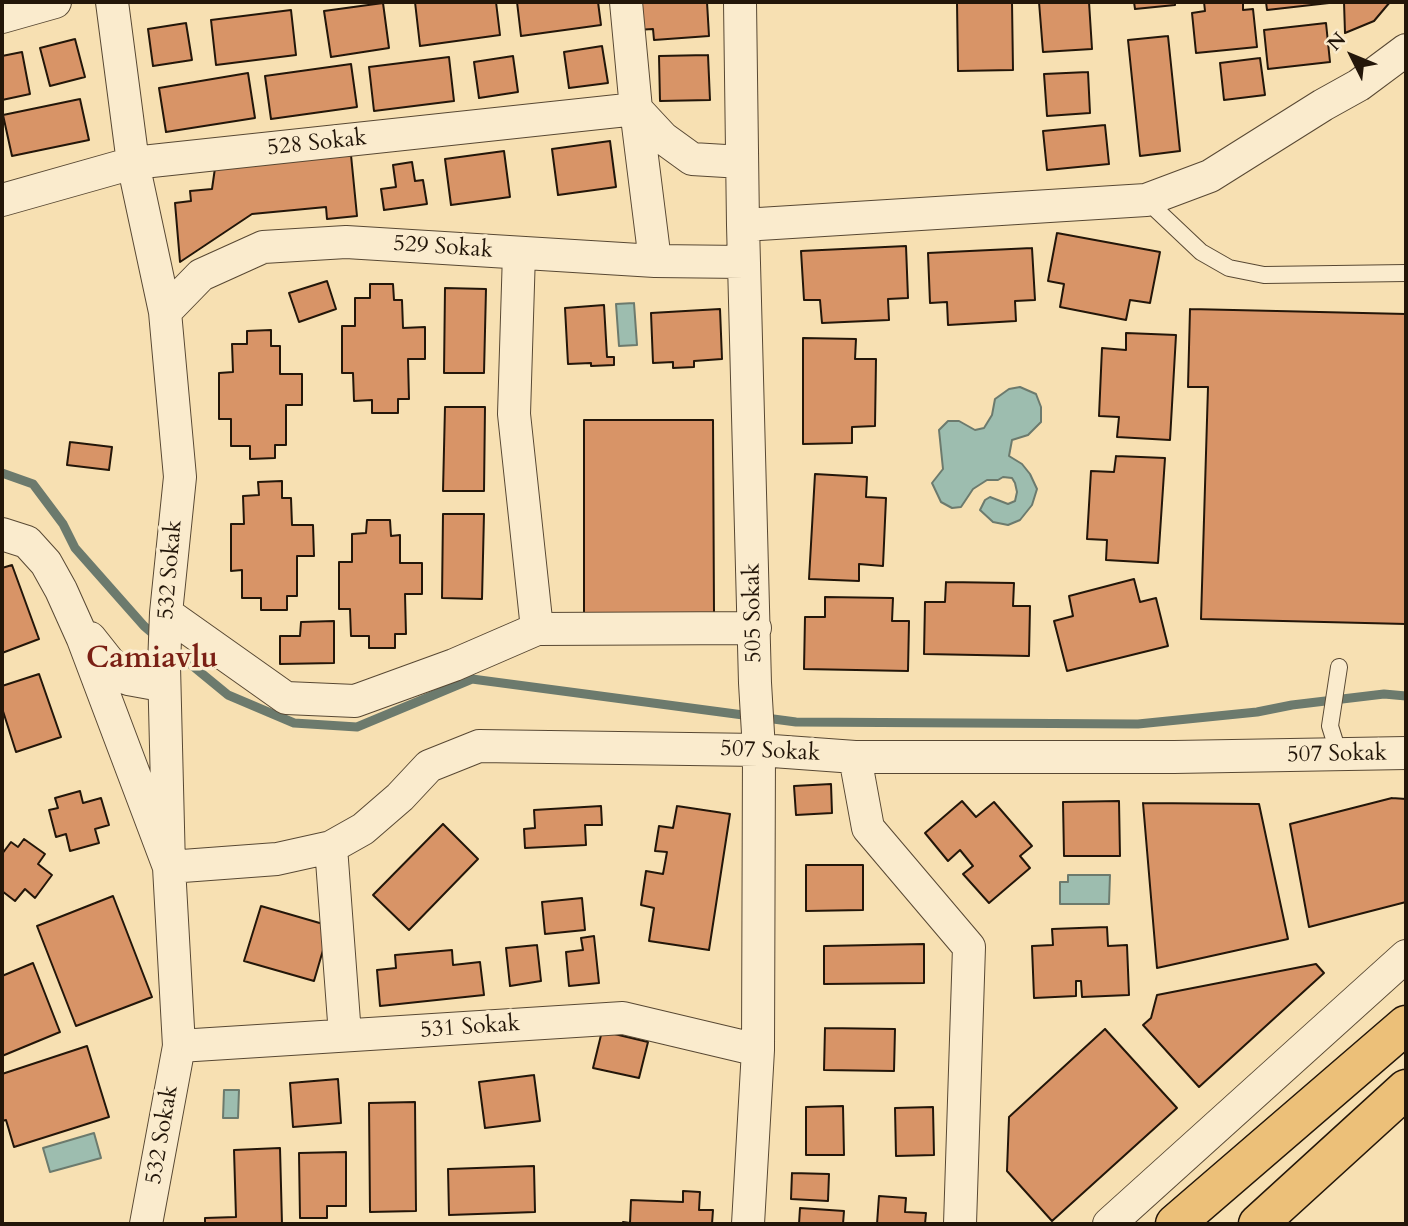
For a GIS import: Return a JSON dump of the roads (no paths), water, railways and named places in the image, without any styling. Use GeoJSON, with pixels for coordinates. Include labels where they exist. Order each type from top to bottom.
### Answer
{"type":"FeatureCollection","features":[{"type":"Feature","properties":{"kind":"highway"},"geometry":{"type":"LineString","coordinates":[[1175,1224],[1406,1025]]}},
{"type":"Feature","properties":{"kind":"highway"},"geometry":{"type":"LineString","coordinates":[[1258,1224],[1406,1089]]}},
{"type":"Feature","properties":{"kind":"highway"},"geometry":{"type":"LineString","coordinates":[[1266,1224],[1406,1108]]}},
{"type":"Feature","properties":{"kind":"street"},"geometry":{"type":"LineString","coordinates":[[2,18],[55,2]]}},
{"type":"Feature","properties":{"kind":"street","name":"532 Sokak"},"geometry":{"type":"LineString","coordinates":[[112,2],[133,163],[165,313],[180,477],[166,613],[164,666],[169,867],[179,1046],[146,1224]]}},
{"type":"Feature","properties":{"kind":"street"},"geometry":{"type":"LineString","coordinates":[[626,2],[654,261]]}},
{"type":"Feature","properties":{"kind":"street","name":"505 Sokak"},"geometry":{"type":"LineString","coordinates":[[740,2],[755,683],[760,750],[758,1050],[748,1224]]}},
{"type":"Feature","properties":{"kind":"street"},"geometry":{"type":"LineString","coordinates":[[743,225],[1146,200],[1210,176],[1359,85],[1406,50]]}},
{"type":"Feature","properties":{"kind":"street"},"geometry":{"type":"LineString","coordinates":[[636,109],[663,138],[692,159],[742,162]]}},
{"type":"Feature","properties":{"kind":"street","name":"528 Sokak"},"geometry":{"type":"LineString","coordinates":[[2,200],[133,163],[636,109]]}},
{"type":"Feature","properties":{"kind":"street","name":"529 Sokak"},"geometry":{"type":"LineString","coordinates":[[165,313],[201,275],[263,247],[346,242],[654,261],[744,262]]}},
{"type":"Feature","properties":{"kind":"street"},"geometry":{"type":"LineString","coordinates":[[519,253],[514,414],[537,629]]}},
{"type":"Feature","properties":{"kind":"street"},"geometry":{"type":"LineString","coordinates":[[2,534],[27,542],[46,563],[74,618],[169,867]]}},
{"type":"Feature","properties":{"kind":"street"},"geometry":{"type":"LineString","coordinates":[[166,613],[286,698],[355,701],[454,665],[537,629],[755,628]]}},
{"type":"Feature","properties":{"kind":"street"},"geometry":{"type":"LineString","coordinates":[[74,618],[109,662],[128,679],[150,683],[164,666]]}},
{"type":"Feature","properties":{"kind":"street","name":"507 Sokak"},"geometry":{"type":"LineString","coordinates":[[169,867],[277,859],[331,847],[363,829],[429,766],[479,746],[760,750],[855,757],[1334,740],[1406,753]]}},
{"type":"Feature","properties":{"kind":"street"},"geometry":{"type":"LineString","coordinates":[[855,757],[868,828],[969,947],[960,1224]]}},
{"type":"Feature","properties":{"kind":"street"},"geometry":{"type":"LineString","coordinates":[[331,847],[345,1035]]}},
{"type":"Feature","properties":{"kind":"street"},"geometry":{"type":"LineString","coordinates":[[1109,1224],[1406,956]]}},
{"type":"Feature","properties":{"kind":"street","name":"531 Sokak"},"geometry":{"type":"LineString","coordinates":[[179,1046],[623,1018],[758,1050]]}},
{"type":"Feature","properties":{"kind":"lane"},"geometry":{"type":"LineString","coordinates":[[1146,200],[1201,252],[1229,268],[1264,275],[1406,273]]}},
{"type":"Feature","properties":{"kind":"lane"},"geometry":{"type":"LineString","coordinates":[[1334,740],[1339,667]]}},
{"type":"Feature","properties":{"kind":"waterway"},"geometry":{"type":"LineString","coordinates":[[2,473],[33,484],[63,524],[75,548],[144,626],[158,638]]}},
{"type":"Feature","properties":{"kind":"waterway"},"geometry":{"type":"LineString","coordinates":[[172,649],[228,695],[294,723],[357,727],[472,679],[796,722],[1138,724],[1257,712],[1384,694],[1406,696]]}},
{"type":"Feature","properties":{"kind":"district","name":"Camiavlu"},"geometry":{"type":"Point","coordinates":[152,660]}}]}
